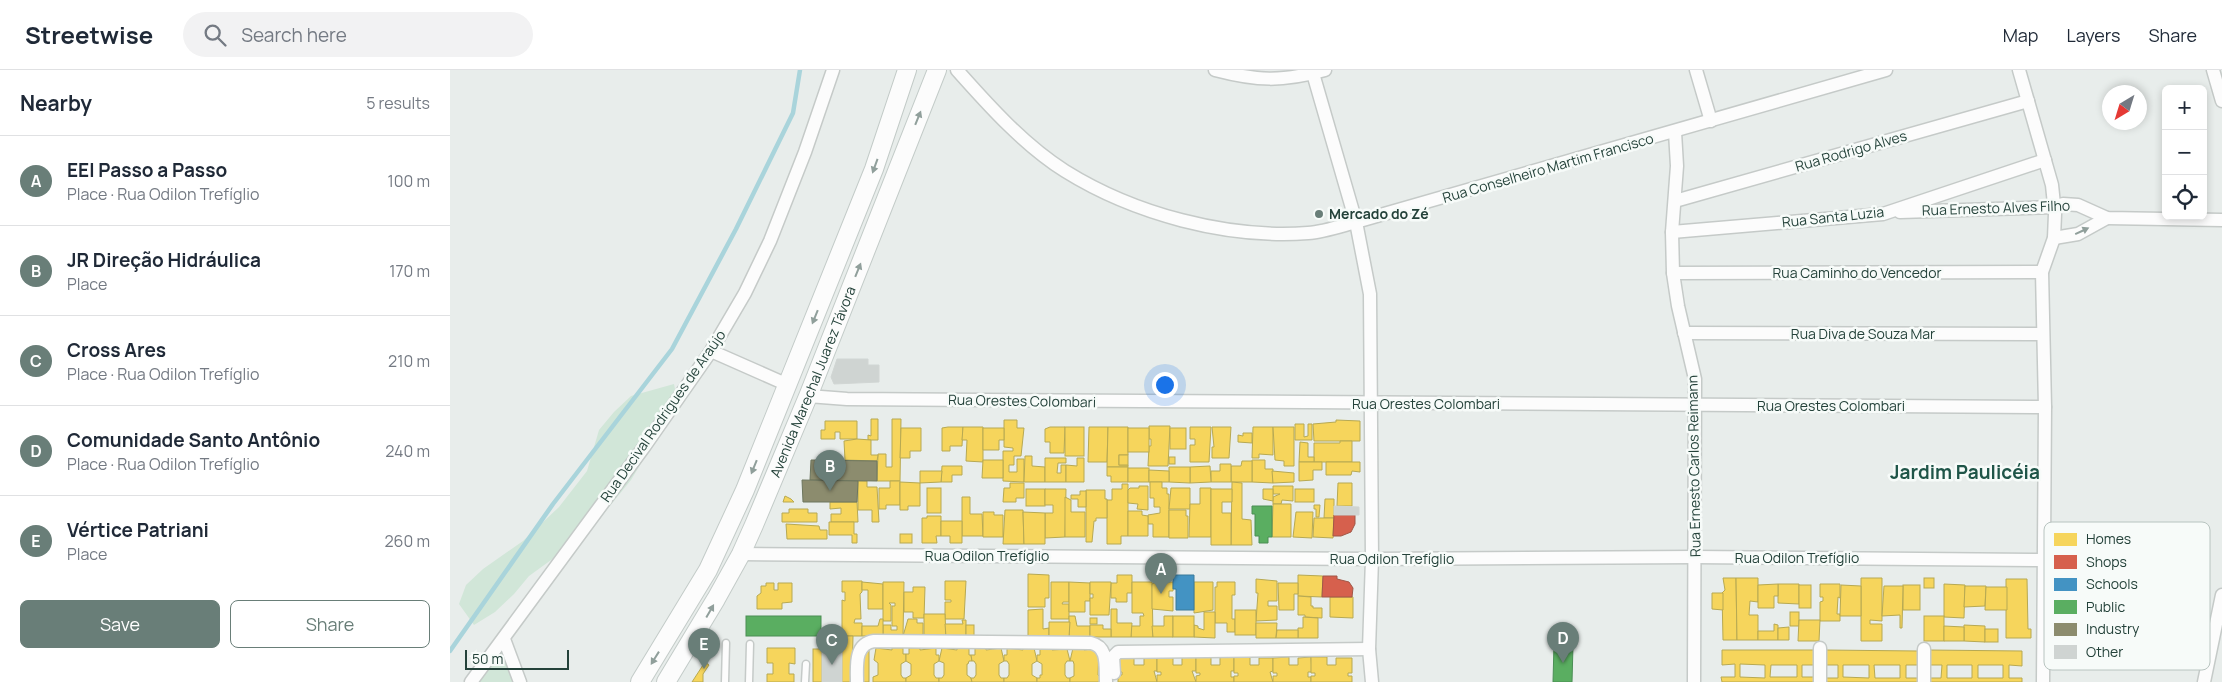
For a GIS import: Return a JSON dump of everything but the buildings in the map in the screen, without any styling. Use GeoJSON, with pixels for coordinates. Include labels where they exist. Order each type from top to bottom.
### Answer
{"type":"FeatureCollection","features":[{"type":"Feature","properties":{"kind":"street","name":"Rua Decival Rodrigues de Araújo"},"geometry":{"type":"LineString","coordinates":[[471,682],[712,351],[745,293],[770,241],[805,152],[833,70]]}},
{"type":"Feature","properties":{"kind":"street","name":"Avenida Marechal Juarez Távora"},"geometry":{"type":"LineString","coordinates":[[640,682],[683,614],[712,562],[788,386],[874,169],[908,70]]}},
{"type":"Feature","properties":{"kind":"street","name":"Avenida Marechal Juarez Távora"},"geometry":{"type":"LineString","coordinates":[[666,682],[693,640],[741,554],[808,396],[937,70]]}},
{"type":"Feature","properties":{"kind":"street","name":"Rua Conselheiro Martim Francisco"},"geometry":{"type":"LineString","coordinates":[[958,70],[976,91],[1026,140],[1064,170],[1098,190],[1135,206],[1173,218],[1220,228],[1270,234],[1311,233],[1356,222],[1886,70]]}},
{"type":"Feature","properties":{"kind":"street"},"geometry":{"type":"LineString","coordinates":[[1215,70],[1247,78],[1275,80],[1316,71],[1356,222],[1370,294],[1372,559],[1369,649],[1372,682]]}},
{"type":"Feature","properties":{"kind":"street"},"geometry":{"type":"LineString","coordinates":[[1696,70],[1711,120]]}},
{"type":"Feature","properties":{"kind":"street"},"geometry":{"type":"LineString","coordinates":[[2019,70],[2052,185],[2054,207],[2054,238],[2042,272],[2045,407],[2043,682]]}},
{"type":"Feature","properties":{"kind":"street"},"geometry":{"type":"LineString","coordinates":[[2213,70],[2222,101]]}},
{"type":"Feature","properties":{"kind":"street","name":"Rua Rodrigo Alves"},"geometry":{"type":"LineString","coordinates":[[1675,201],[2028,101]]}},
{"type":"Feature","properties":{"kind":"street","name":"Rua Ernesto Carlos Reimann"},"geometry":{"type":"LineString","coordinates":[[1675,132],[1677,166],[1672,232],[1673,273],[1695,379],[1694,682]]}},
{"type":"Feature","properties":{"kind":"street","name":"Rua Santa Luzia"},"geometry":{"type":"LineString","coordinates":[[1672,232],[1883,214],[2045,160]]}},
{"type":"Feature","properties":{"kind":"street","name":"Rua Ernesto Alves Filho"},"geometry":{"type":"LineString","coordinates":[[1883,214],[2054,207],[2063,204],[2078,205],[2107,218],[2222,220]]}},
{"type":"Feature","properties":{"kind":"street","name":"Rua Ernesto Alves Filho"},"geometry":{"type":"LineString","coordinates":[[2054,238],[2078,234],[2107,218]]}},
{"type":"Feature","properties":{"kind":"street","name":"Rua Caminho do Vencedor"},"geometry":{"type":"LineString","coordinates":[[1673,273],[2042,272]]}},
{"type":"Feature","properties":{"kind":"street","name":"Rua Diva de Souza Mar"},"geometry":{"type":"LineString","coordinates":[[1684,333],[2042,334]]}},
{"type":"Feature","properties":{"kind":"street"},"geometry":{"type":"LineString","coordinates":[[712,351],[788,386]]}},
{"type":"Feature","properties":{"kind":"street","name":"Rua Orestes Colombari"},"geometry":{"type":"LineString","coordinates":[[808,396],[842,399],[1371,404],[2045,407]]}},
{"type":"Feature","properties":{"kind":"street","name":"Rua Odilon Trefíglio"},"geometry":{"type":"LineString","coordinates":[[741,554],[1372,559],[1695,557],[2043,560]]}},
{"type":"Feature","properties":{"kind":"street"},"geometry":{"type":"LineString","coordinates":[[2210,653],[2222,595]]}},
{"type":"Feature","properties":{"kind":"street"},"geometry":{"type":"LineString","coordinates":[[504,639],[520,682]]}},
{"type":"Feature","properties":{"kind":"street"},"geometry":{"type":"LineString","coordinates":[[857,682],[858,653],[862,646],[874,641],[1091,643],[1100,647],[1104,654],[1106,682]]}},
{"type":"Feature","properties":{"kind":"street"},"geometry":{"type":"LineString","coordinates":[[1820,648],[1820,682]]}},
{"type":"Feature","properties":{"kind":"street"},"geometry":{"type":"LineString","coordinates":[[1114,682],[1113,659],[1118,652],[1369,649]]}},
{"type":"Feature","properties":{"kind":"street"},"geometry":{"type":"LineString","coordinates":[[1924,649],[1924,682]]}},
{"type":"Feature","properties":{"kind":"lane"},"geometry":{"type":"LineString","coordinates":[[725,682],[726,643]]}},
{"type":"Feature","properties":{"kind":"lane"},"geometry":{"type":"LineString","coordinates":[[749,682],[750,644]]}},
{"type":"Feature","properties":{"kind":"lane"},"geometry":{"type":"LineString","coordinates":[[805,682],[806,664]]}},
{"type":"Feature","properties":{"kind":"green space"},"geometry":{"type":"Polygon","coordinates":[[[674,384],[678,405],[650,441],[643,460],[631,480],[587,534],[529,576],[495,612],[474,625],[459,604],[466,585],[483,569],[523,541],[559,507],[587,471],[599,430],[614,412],[631,396],[674,384]]]}},
{"type":"Feature","properties":{"kind":"green space"},"geometry":{"type":"Polygon","coordinates":[[[501,647],[513,682],[474,682],[501,647]]]}},
{"type":"Feature","properties":{"kind":"waterway"},"geometry":{"type":"LineString","coordinates":[[450,651],[553,504],[672,349],[736,229],[793,113],[800,70]]}},
{"type":"Feature","properties":{"kind":"place","name":"Mercado do Zé"},"geometry":{"type":"Point","coordinates":[1319,214]}},
{"type":"Feature","properties":{"kind":"place","name":"JR Direção Hidráulica"},"geometry":{"type":"Point","coordinates":[830,491]}},
{"type":"Feature","properties":{"kind":"place","name":"EEI Passo a Passo"},"geometry":{"type":"Point","coordinates":[1161,594]}},
{"type":"Feature","properties":{"kind":"place","name":"Comunidade Santo Antônio"},"geometry":{"type":"Point","coordinates":[1563,663]}},
{"type":"Feature","properties":{"kind":"place","name":"Cross Ares"},"geometry":{"type":"Point","coordinates":[832,665]}},
{"type":"Feature","properties":{"kind":"place","name":"Vértice Patriani"},"geometry":{"type":"Point","coordinates":[704,669]}},
{"type":"Feature","properties":{"kind":"district","name":"Jardim Paulicéia"},"geometry":{"type":"Point","coordinates":[1965,472]}}]}
